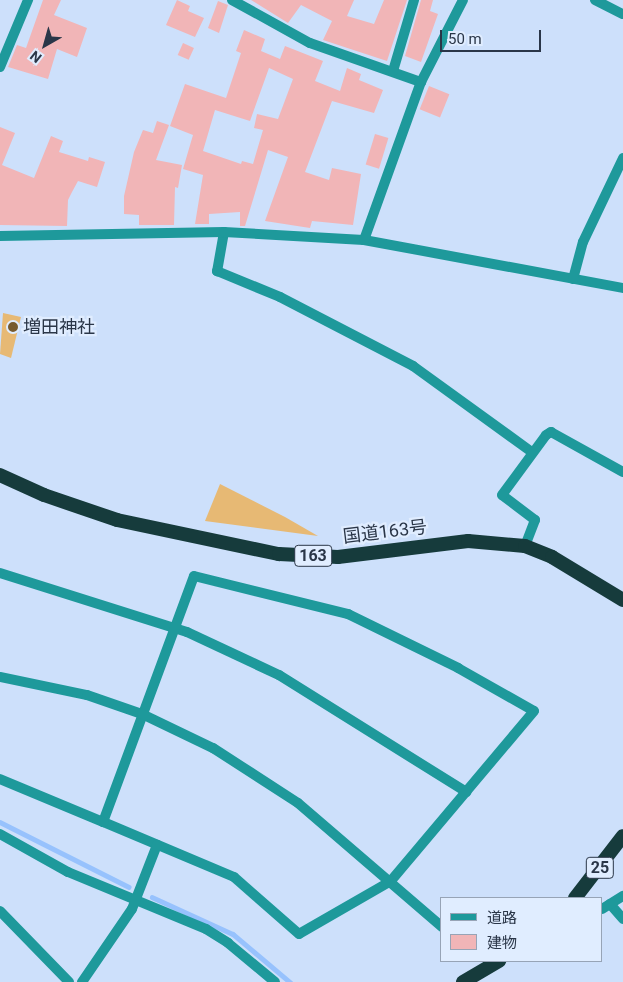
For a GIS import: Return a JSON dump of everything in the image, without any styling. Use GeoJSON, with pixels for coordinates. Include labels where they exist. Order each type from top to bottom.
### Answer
{"type":"FeatureCollection","features":[{"type":"Feature","properties":{"kind":"highway","name":"国道163号"},"geometry":{"type":"LineString","coordinates":[[0,475],[44,495],[117,520],[279,554],[338,557],[468,541],[525,546],[552,557],[623,600]]}},
{"type":"Feature","properties":{"kind":"highway","name":"25"},"geometry":{"type":"LineString","coordinates":[[576,897],[623,836]]}},
{"type":"Feature","properties":{"kind":"highway"},"geometry":{"type":"LineString","coordinates":[[463,982],[483,964]]}},
{"type":"Feature","properties":{"kind":"street"},"geometry":{"type":"LineString","coordinates":[[0,67],[28,0]]}},
{"type":"Feature","properties":{"kind":"street"},"geometry":{"type":"LineString","coordinates":[[232,0],[310,43],[420,82]]}},
{"type":"Feature","properties":{"kind":"street"},"geometry":{"type":"LineString","coordinates":[[393,71],[414,0]]}},
{"type":"Feature","properties":{"kind":"street"},"geometry":{"type":"LineString","coordinates":[[364,240],[420,82],[463,0]]}},
{"type":"Feature","properties":{"kind":"street"},"geometry":{"type":"LineString","coordinates":[[595,0],[623,14]]}},
{"type":"Feature","properties":{"kind":"street"},"geometry":{"type":"LineString","coordinates":[[573,279],[583,242],[623,158]]}},
{"type":"Feature","properties":{"kind":"street"},"geometry":{"type":"LineString","coordinates":[[224,232],[217,271],[280,298],[414,366],[532,452]]}},
{"type":"Feature","properties":{"kind":"street"},"geometry":{"type":"LineString","coordinates":[[0,236],[224,232],[364,240],[623,288]]}},
{"type":"Feature","properties":{"kind":"street"},"geometry":{"type":"LineString","coordinates":[[525,546],[535,520],[502,495],[532,452],[551,432],[623,472]]}},
{"type":"Feature","properties":{"kind":"street"},"geometry":{"type":"LineString","coordinates":[[0,573],[174,628],[280,675],[466,792]]}},
{"type":"Feature","properties":{"kind":"street"},"geometry":{"type":"LineString","coordinates":[[0,779],[234,877],[299,934],[391,881],[534,711],[458,668],[348,614],[194,576],[103,822]]}},
{"type":"Feature","properties":{"kind":"street"},"geometry":{"type":"LineString","coordinates":[[0,677],[53,686],[142,714],[191,736],[272,784],[391,881],[440,925]]}},
{"type":"Feature","properties":{"kind":"street"},"geometry":{"type":"LineString","coordinates":[[0,834],[68,872],[206,929],[228,943],[275,982]]}},
{"type":"Feature","properties":{"kind":"street"},"geometry":{"type":"LineString","coordinates":[[82,982],[136,900],[157,844]]}},
{"type":"Feature","properties":{"kind":"street"},"geometry":{"type":"LineString","coordinates":[[623,896],[606,907],[623,919]]}},
{"type":"Feature","properties":{"kind":"street"},"geometry":{"type":"LineString","coordinates":[[0,911],[69,982]]}},
{"type":"Feature","properties":{"kind":"shaded area"},"geometry":{"type":"Polygon","coordinates":[[[3,313],[21,317],[11,358],[0,354],[3,313]]]}},
{"type":"Feature","properties":{"kind":"shaded area"},"geometry":{"type":"Polygon","coordinates":[[[220,484],[285,517],[318,536],[205,521],[220,484]]]}},
{"type":"Feature","properties":{"kind":"building"},"geometry":{"type":"Polygon","coordinates":[[[43,0],[61,0],[54,15],[87,28],[77,57],[57,49],[48,79],[8,67],[17,45],[26,48],[43,0]]]}},
{"type":"Feature","properties":{"kind":"building"},"geometry":{"type":"Polygon","coordinates":[[[177,0],[190,6],[188,11],[204,18],[195,37],[166,25],[177,0]]]}},
{"type":"Feature","properties":{"kind":"building"},"geometry":{"type":"Polygon","coordinates":[[[251,0],[354,0],[347,16],[374,24],[384,0],[407,0],[387,61],[323,40],[332,21],[301,5],[288,23],[251,0]]]}},
{"type":"Feature","properties":{"kind":"building"},"geometry":{"type":"Polygon","coordinates":[[[421,0],[433,0],[430,11],[438,14],[421,62],[405,56],[421,0]]]}},
{"type":"Feature","properties":{"kind":"building"},"geometry":{"type":"Polygon","coordinates":[[[218,1],[228,5],[219,33],[208,28],[218,1]]]}},
{"type":"Feature","properties":{"kind":"building"},"geometry":{"type":"Polygon","coordinates":[[[244,30],[265,39],[261,51],[280,59],[285,46],[323,61],[315,81],[340,91],[347,68],[361,74],[359,80],[383,90],[374,113],[332,101],[305,172],[329,180],[332,168],[361,174],[353,225],[312,221],[310,228],[265,221],[288,157],[268,150],[245,226],[240,226],[240,212],[209,214],[209,224],[195,224],[203,175],[183,169],[193,135],[170,126],[185,84],[226,98],[241,53],[236,51],[244,30]],[[269,68],[250,121],[215,110],[203,151],[241,164],[242,161],[253,164],[263,130],[254,128],[257,114],[278,119],[293,79],[269,68]]]}},
{"type":"Feature","properties":{"kind":"building"},"geometry":{"type":"Polygon","coordinates":[[[183,43],[194,48],[189,60],[178,55],[183,43]]]}},
{"type":"Feature","properties":{"kind":"building"},"geometry":{"type":"Polygon","coordinates":[[[429,86],[449,94],[440,117],[420,109],[429,86]]]}},
{"type":"Feature","properties":{"kind":"building"},"geometry":{"type":"Polygon","coordinates":[[[157,121],[169,125],[156,160],[182,165],[178,188],[175,187],[174,225],[139,225],[139,215],[124,214],[124,196],[134,152],[143,130],[153,133],[157,121]]]}},
{"type":"Feature","properties":{"kind":"building"},"geometry":{"type":"Polygon","coordinates":[[[0,127],[15,133],[2,165],[34,178],[51,136],[63,141],[59,152],[88,161],[89,157],[105,162],[97,187],[78,181],[68,200],[67,226],[0,225],[0,127]]]}},
{"type":"Feature","properties":{"kind":"building"},"geometry":{"type":"Polygon","coordinates":[[[375,134],[388,138],[379,169],[366,165],[375,134]]]}},
{"type":"Feature","properties":{"kind":"waterway"},"geometry":{"type":"LineString","coordinates":[[0,822],[129,887]]}},
{"type":"Feature","properties":{"kind":"waterway"},"geometry":{"type":"LineString","coordinates":[[152,897],[233,934],[290,982]]}},
{"type":"Feature","properties":{"kind":"place","name":"増田神社"},"geometry":{"type":"Point","coordinates":[13,327]}}]}
